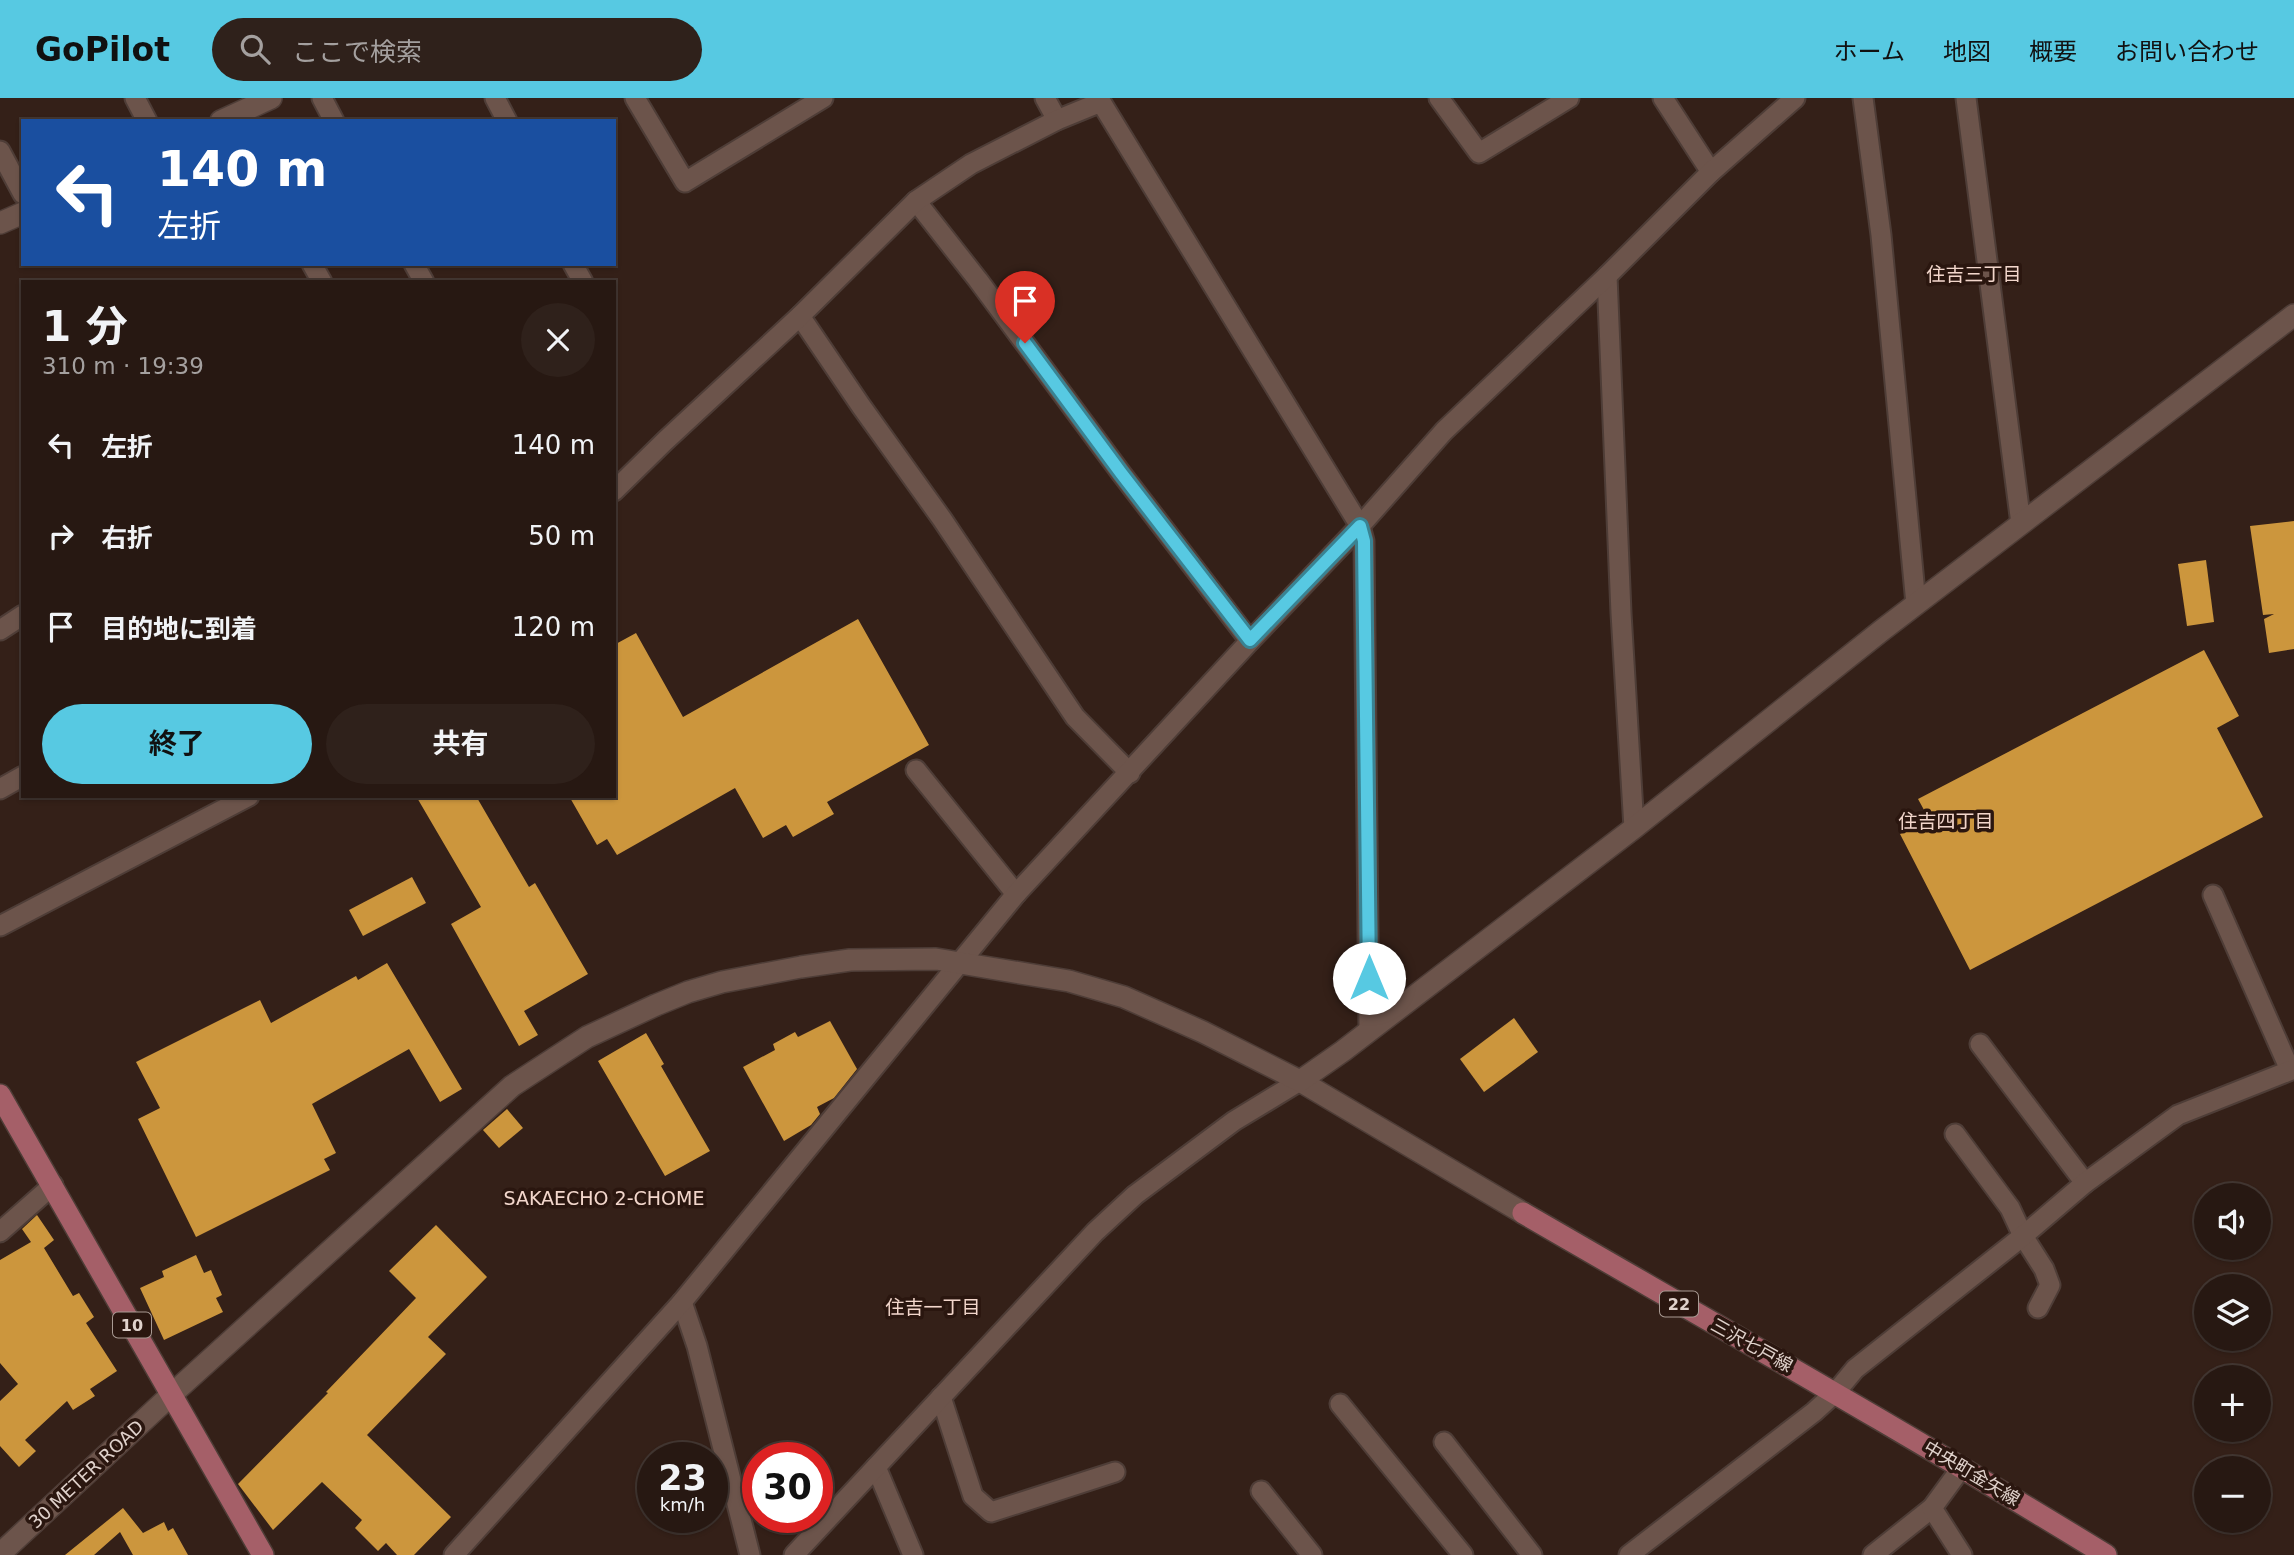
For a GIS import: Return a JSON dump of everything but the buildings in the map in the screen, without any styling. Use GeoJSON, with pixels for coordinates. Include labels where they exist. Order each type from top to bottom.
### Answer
{"type":"FeatureCollection","features":[{"type":"Feature","properties":{"kind":"main road","name":"10"},"geometry":{"type":"LineString","coordinates":[[0,1095],[263,1555]]}},
{"type":"Feature","properties":{"kind":"main road","name":"三沢七戸線"},"geometry":{"type":"LineString","coordinates":[[1523,1213],[1737,1338],[1836,1392]]}},
{"type":"Feature","properties":{"kind":"main road","name":"中央町金矢線"},"geometry":{"type":"LineString","coordinates":[[1836,1392],[2106,1555]]}},
{"type":"Feature","properties":{"kind":"street"},"geometry":{"type":"LineString","coordinates":[[135,98],[146,119]]}},
{"type":"Feature","properties":{"kind":"street"},"geometry":{"type":"LineString","coordinates":[[227,119],[269,98]]}},
{"type":"Feature","properties":{"kind":"street"},"geometry":{"type":"LineString","coordinates":[[322,98],[333,119]]}},
{"type":"Feature","properties":{"kind":"street"},"geometry":{"type":"LineString","coordinates":[[495,98],[506,119]]}},
{"type":"Feature","properties":{"kind":"street"},"geometry":{"type":"LineString","coordinates":[[635,98],[685,183],[823,98]]}},
{"type":"Feature","properties":{"kind":"street"},"geometry":{"type":"LineString","coordinates":[[1045,98],[1057,120]]}},
{"type":"Feature","properties":{"kind":"street"},"geometry":{"type":"LineString","coordinates":[[1439,98],[1479,153],[1569,98]]}},
{"type":"Feature","properties":{"kind":"street"},"geometry":{"type":"LineString","coordinates":[[1663,98],[1711,172]]}},
{"type":"Feature","properties":{"kind":"street"},"geometry":{"type":"LineString","coordinates":[[454,1555],[682,1302],[1016,894],[1250,640],[1360,526],[1444,432],[1711,172],[1795,98]]}},
{"type":"Feature","properties":{"kind":"street"},"geometry":{"type":"LineString","coordinates":[[1863,98],[1881,235],[1916,604]]}},
{"type":"Feature","properties":{"kind":"street"},"geometry":{"type":"LineString","coordinates":[[1966,98],[2021,524]]}},
{"type":"Feature","properties":{"kind":"street"},"geometry":{"type":"LineString","coordinates":[[616,489],[800,316],[916,201],[971,164],[1057,120],[1101,102],[1360,526],[1364,541],[1369,1031]]}},
{"type":"Feature","properties":{"kind":"street"},"geometry":{"type":"LineString","coordinates":[[0,152],[21,190]]}},
{"type":"Feature","properties":{"kind":"street"},"geometry":{"type":"LineString","coordinates":[[916,201],[1250,640]]}},
{"type":"Feature","properties":{"kind":"street"},"geometry":{"type":"LineString","coordinates":[[0,223],[21,213]]}},
{"type":"Feature","properties":{"kind":"street"},"geometry":{"type":"LineString","coordinates":[[1607,276],[1620,599],[1634,828]]}},
{"type":"Feature","properties":{"kind":"street"},"geometry":{"type":"LineString","coordinates":[[794,1555],[1095,1231],[1135,1195],[1234,1121],[1300,1081],[1369,1031],[1634,828],[1916,604],[2294,314]]}},
{"type":"Feature","properties":{"kind":"street"},"geometry":{"type":"LineString","coordinates":[[800,316],[942,519],[1075,717],[1130,773]]}},
{"type":"Feature","properties":{"kind":"street"},"geometry":{"type":"LineString","coordinates":[[0,630],[21,616]]}},
{"type":"Feature","properties":{"kind":"street"},"geometry":{"type":"LineString","coordinates":[[916,770],[1016,894]]}},
{"type":"Feature","properties":{"kind":"street"},"geometry":{"type":"LineString","coordinates":[[0,789],[21,777]]}},
{"type":"Feature","properties":{"kind":"street"},"geometry":{"type":"LineString","coordinates":[[1,922],[245,798]]}},
{"type":"Feature","properties":{"kind":"street"},"geometry":{"type":"LineString","coordinates":[[1629,1555],[1815,1412],[1855,1369],[2023,1236],[2085,1183],[2178,1115],[2292,1070],[2213,895]]}},
{"type":"Feature","properties":{"kind":"street","name":"30 METER ROAD"},"geometry":{"type":"LineString","coordinates":[[0,1554],[512,1086],[587,1037],[656,1004],[722,982],[864,958],[936,959],[1069,981],[1124,997],[1203,1032],[1300,1081],[1523,1213]]}},
{"type":"Feature","properties":{"kind":"street"},"geometry":{"type":"LineString","coordinates":[[1980,1044],[2085,1183]]}},
{"type":"Feature","properties":{"kind":"street"},"geometry":{"type":"LineString","coordinates":[[1955,1134],[2010,1208],[2023,1236],[2044,1269],[2050,1285],[2038,1308]]}},
{"type":"Feature","properties":{"kind":"street"},"geometry":{"type":"LineString","coordinates":[[0,1232],[53,1185]]}},
{"type":"Feature","properties":{"kind":"street"},"geometry":{"type":"LineString","coordinates":[[682,1302],[697,1346],[750,1555]]}},
{"type":"Feature","properties":{"kind":"street"},"geometry":{"type":"LineString","coordinates":[[941,1397],[973,1496],[991,1512],[1115,1472]]}},
{"type":"Feature","properties":{"kind":"street"},"geometry":{"type":"LineString","coordinates":[[1340,1404],[1463,1555]]}},
{"type":"Feature","properties":{"kind":"street"},"geometry":{"type":"LineString","coordinates":[[1444,1442],[1532,1555]]}},
{"type":"Feature","properties":{"kind":"street"},"geometry":{"type":"LineString","coordinates":[[876,1466],[913,1555]]}},
{"type":"Feature","properties":{"kind":"street"},"geometry":{"type":"LineString","coordinates":[[1872,1555],[1933,1508],[1962,1466]]}},
{"type":"Feature","properties":{"kind":"street"},"geometry":{"type":"LineString","coordinates":[[1261,1491],[1312,1555]]}},
{"type":"Feature","properties":{"kind":"street"},"geometry":{"type":"LineString","coordinates":[[1933,1508],[1962,1555]]}},
{"type":"Feature","properties":{"kind":"district","name":"住吉三丁目"},"geometry":{"type":"Point","coordinates":[1974,274]}},
{"type":"Feature","properties":{"kind":"district","name":"住吉四丁目"},"geometry":{"type":"Point","coordinates":[1946,821]}},
{"type":"Feature","properties":{"kind":"district","name":"SAKAECHO 2-CHOME"},"geometry":{"type":"Point","coordinates":[604,1198]}},
{"type":"Feature","properties":{"kind":"district","name":"住吉一丁目"},"geometry":{"type":"Point","coordinates":[933,1307]}},
{"type":"Feature","properties":{"kind":"route"},"geometry":{"type":"LineString","coordinates":[[1025,343],[1250,640],[1360,526],[1364,541],[1369,978]]}}]}
